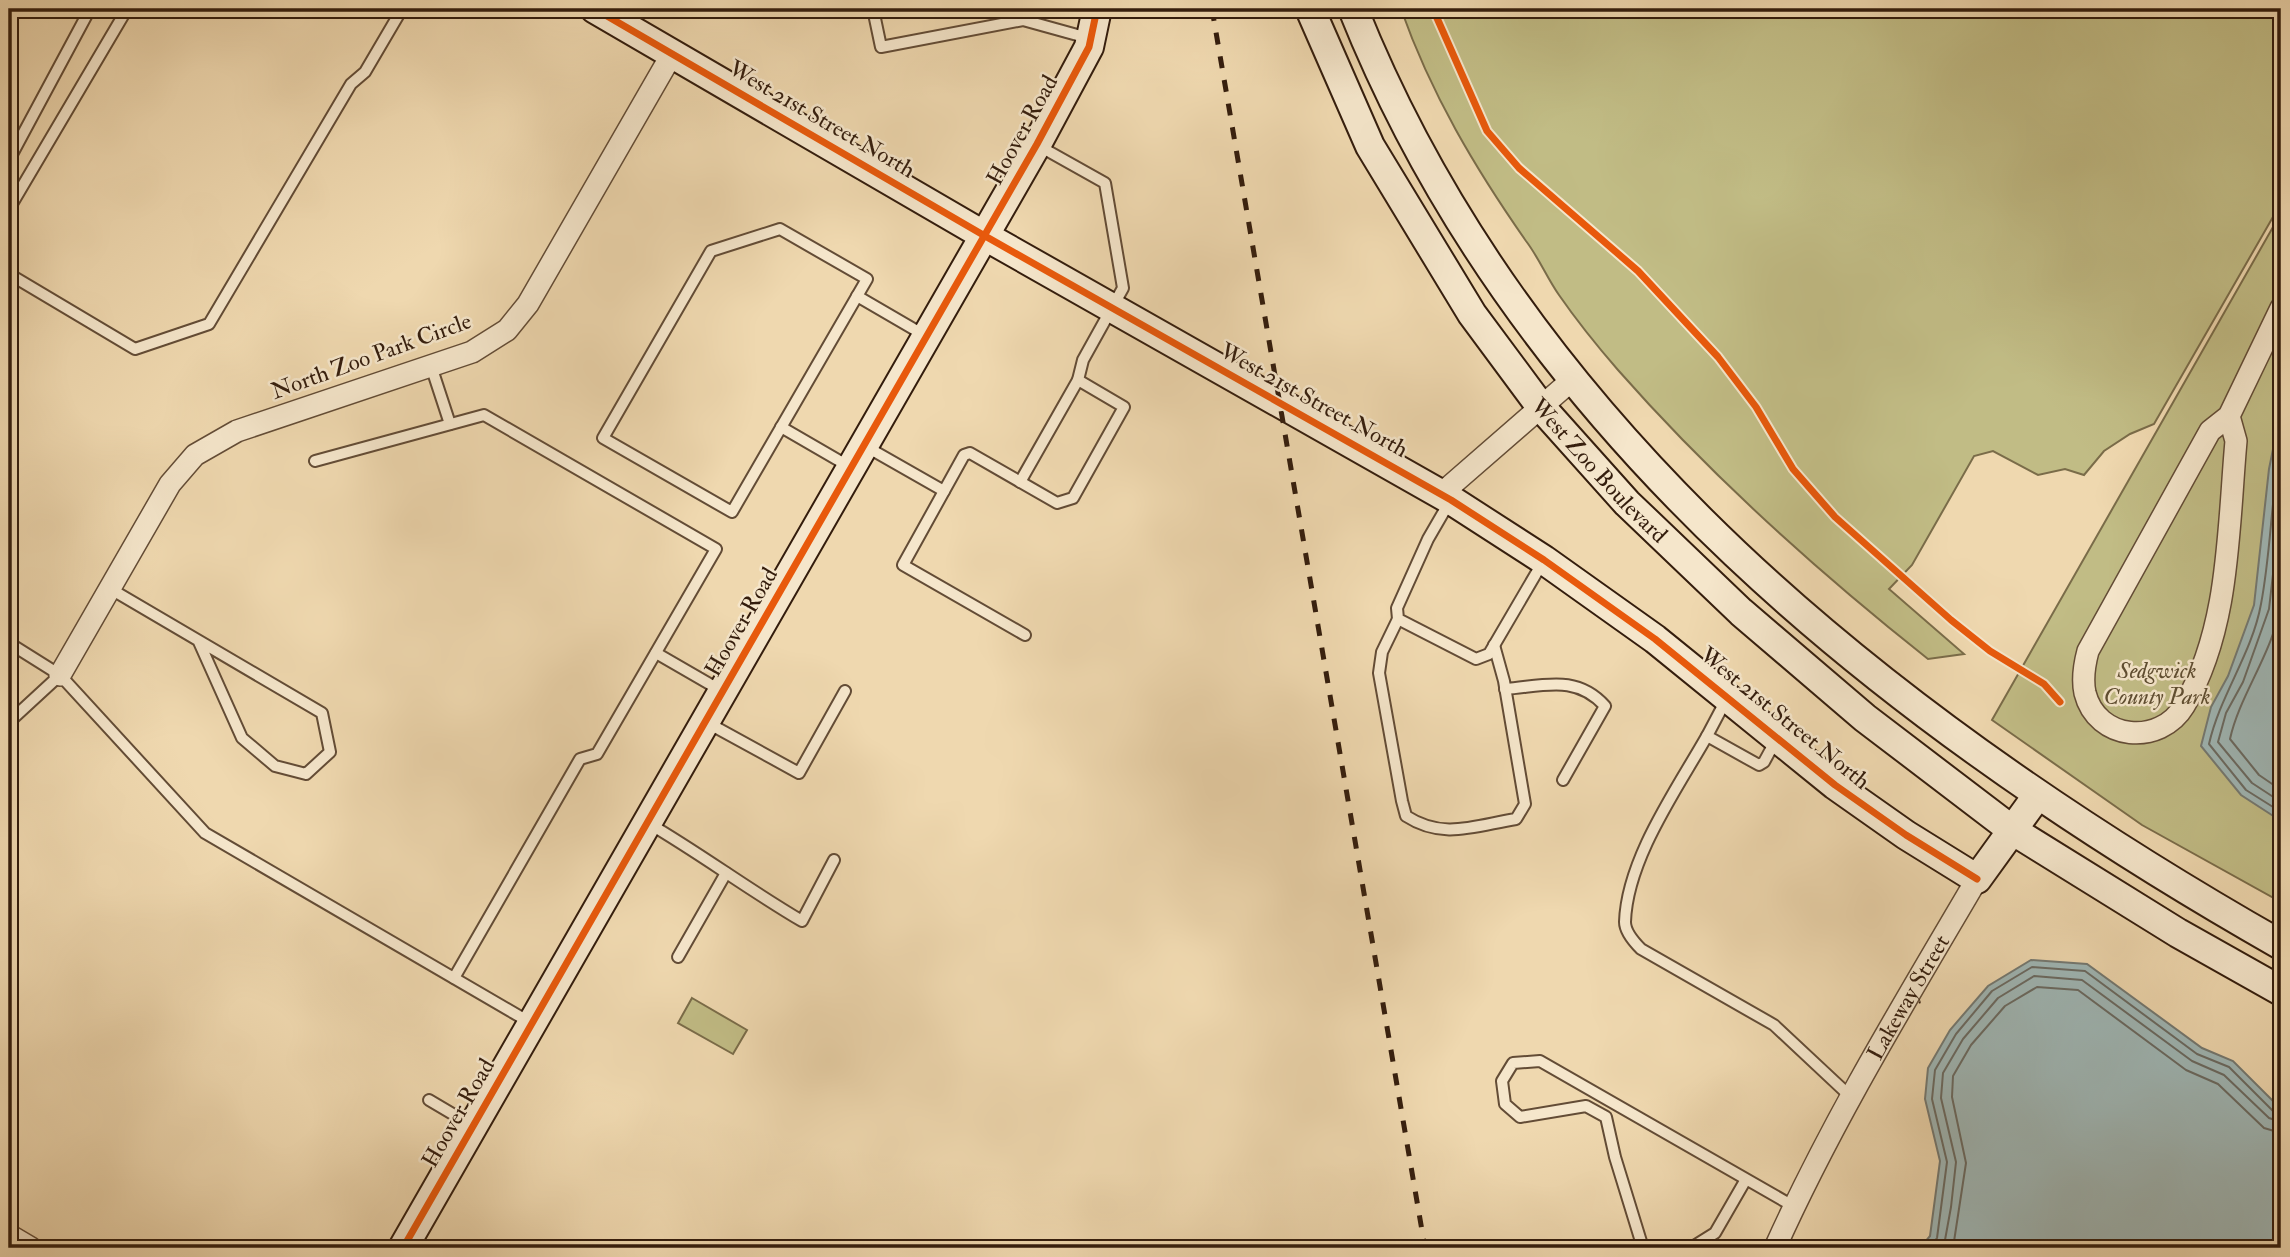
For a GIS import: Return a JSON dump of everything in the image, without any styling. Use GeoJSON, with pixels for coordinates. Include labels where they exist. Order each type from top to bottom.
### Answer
{"type":"FeatureCollection","features":[{"type":"Feature","properties":{"kind":"street","name":"West 21st Street North"},"geometry":{"type":"LineString","coordinates":[[595,9],[985,236],[1446,497],[1544,561],[1655,639],[1845,792],[1906,835],[1977,879]]}},
{"type":"Feature","properties":{"kind":"street","name":"Hoover Road"},"geometry":{"type":"LineString","coordinates":[[402,1248],[1037,144],[1091,39],[1097,9]]}},
{"type":"Feature","properties":{"kind":"street","name":"West Zoo Boulevard"},"geometry":{"type":"LineString","coordinates":[[1311,9],[1370,146],[1416,226],[1472,314],[1541,407],[1627,503],[1741,612],[1865,718],[2012,830]]}},
{"type":"Feature","properties":{"kind":"street","name":"West Zoo Boulevard"},"geometry":{"type":"LineString","coordinates":[[1353,9],[1395,103],[1449,205],[1499,281],[1572,380],[1683,502],[1777,591],[1864,666],[2037,796]]}},
{"type":"Feature","properties":{"kind":"street","name":"North Zoo Park Circle"},"geometry":{"type":"LineString","coordinates":[[60,675],[170,484],[195,455],[237,431],[481,347],[507,330],[528,304],[672,54]]}},
{"type":"Feature","properties":{"kind":"street"},"geometry":{"type":"LineString","coordinates":[[2229,416],[2236,442],[2221,599],[2204,662],[2184,706],[2161,729],[2131,734],[2114,728],[2099,718],[2086,696],[2083,678],[2088,651],[2210,431],[2229,416],[2281,308]]}},
{"type":"Feature","properties":{"kind":"street"},"geometry":{"type":"LineString","coordinates":[[1446,497],[1572,380]]}},
{"type":"Feature","properties":{"kind":"street"},"geometry":{"type":"LineString","coordinates":[[2037,796],[2110,844],[2281,945]]}},
{"type":"Feature","properties":{"kind":"street","name":"Lakeway Street"},"geometry":{"type":"LineString","coordinates":[[1775,1248],[1793,1206],[1891,1025],[1977,879],[2037,796]]}},
{"type":"Feature","properties":{"kind":"street"},"geometry":{"type":"LineString","coordinates":[[2012,830],[2178,933],[2281,991]]}},
{"type":"Feature","properties":{"kind":"street"},"geometry":{"type":"LineString","coordinates":[[9,1235],[31,1248]]}},
{"type":"Feature","properties":{"kind":"lane"},"geometry":{"type":"LineString","coordinates":[[9,160],[90,9]]}},
{"type":"Feature","properties":{"kind":"lane"},"geometry":{"type":"LineString","coordinates":[[9,209],[127,9]]}},
{"type":"Feature","properties":{"kind":"lane"},"geometry":{"type":"LineString","coordinates":[[9,274],[135,349],[209,324],[351,84],[365,72],[402,9]]}},
{"type":"Feature","properties":{"kind":"lane"},"geometry":{"type":"LineString","coordinates":[[873,9],[881,47],[1023,14],[1091,39]]}},
{"type":"Feature","properties":{"kind":"lane"},"geometry":{"type":"LineString","coordinates":[[1020,482],[1078,380],[1083,360],[1123,288],[1105,183],[1037,144]]}},
{"type":"Feature","properties":{"kind":"lane"},"geometry":{"type":"LineString","coordinates":[[780,229],[867,279],[857,296],[732,512],[603,438],[711,250],[780,229]]}},
{"type":"Feature","properties":{"kind":"lane"},"geometry":{"type":"LineString","coordinates":[[857,296],[928,337]]}},
{"type":"Feature","properties":{"kind":"lane"},"geometry":{"type":"LineString","coordinates":[[430,366],[450,424]]}},
{"type":"Feature","properties":{"kind":"lane"},"geometry":{"type":"LineString","coordinates":[[1025,635],[903,565],[964,455],[970,453],[1057,503],[1073,498],[1124,407],[1078,380]]}},
{"type":"Feature","properties":{"kind":"lane"},"geometry":{"type":"LineString","coordinates":[[314,460],[484,415],[716,549],[597,754],[580,759],[454,978]]}},
{"type":"Feature","properties":{"kind":"lane"},"geometry":{"type":"LineString","coordinates":[[781,428],[944,491]]}},
{"type":"Feature","properties":{"kind":"lane"},"geometry":{"type":"LineString","coordinates":[[1446,497],[1397,608],[1398,619],[1382,652],[1379,673],[1406,816],[1420,825],[1441,832],[1516,820],[1523,812],[1525,804],[1505,690],[1494,645]]}},
{"type":"Feature","properties":{"kind":"lane"},"geometry":{"type":"LineString","coordinates":[[1398,619],[1476,659],[1489,654],[1544,561]]}},
{"type":"Feature","properties":{"kind":"lane"},"geometry":{"type":"LineString","coordinates":[[109,589],[322,713],[330,752],[306,774],[275,766],[242,738],[199,642]]}},
{"type":"Feature","properties":{"kind":"lane"},"geometry":{"type":"LineString","coordinates":[[9,643],[60,675],[205,832],[532,1024]]}},
{"type":"Feature","properties":{"kind":"lane"},"geometry":{"type":"LineString","coordinates":[[656,653],[724,692]]}},
{"type":"Feature","properties":{"kind":"lane"},"geometry":{"type":"LineString","coordinates":[[9,722],[60,675]]}},
{"type":"Feature","properties":{"kind":"lane"},"geometry":{"type":"LineString","coordinates":[[1505,690],[1569,683],[1581,686],[1605,706],[1563,780]]}},
{"type":"Feature","properties":{"kind":"lane"},"geometry":{"type":"LineString","coordinates":[[706,722],[799,773],[845,691]]}},
{"type":"Feature","properties":{"kind":"lane"},"geometry":{"type":"LineString","coordinates":[[1728,696],[1640,856],[1625,924],[1631,940],[1641,949],[1774,1025],[1852,1098]]}},
{"type":"Feature","properties":{"kind":"lane"},"geometry":{"type":"LineString","coordinates":[[1707,736],[1759,765],[1765,762],[1777,738]]}},
{"type":"Feature","properties":{"kind":"lane"},"geometry":{"type":"LineString","coordinates":[[648,823],[726,873],[744,888],[802,921],[834,860]]}},
{"type":"Feature","properties":{"kind":"lane"},"geometry":{"type":"LineString","coordinates":[[678,957],[726,873]]}},
{"type":"Feature","properties":{"kind":"lane"},"geometry":{"type":"LineString","coordinates":[[1643,1248],[1615,1157],[1606,1117],[1586,1106],[1520,1117],[1505,1104],[1502,1081],[1513,1062],[1540,1061],[1745,1181],[1793,1206]]}},
{"type":"Feature","properties":{"kind":"lane"},"geometry":{"type":"LineString","coordinates":[[429,1100],[473,1126]]}},
{"type":"Feature","properties":{"kind":"lane"},"geometry":{"type":"LineString","coordinates":[[1690,1248],[1714,1233],[1745,1181]]}},
{"type":"Feature","properties":{"kind":"green space"},"geometry":{"type":"Polygon","coordinates":[[[1401,9],[2281,9],[2281,203],[2154,424],[2130,434],[2104,451],[2084,475],[2065,469],[2038,475],[1993,451],[1974,456],[1912,565],[1889,589],[1964,654],[1928,659],[1846,592],[1728,485],[1654,410],[1595,343],[1559,295],[1472,158],[1440,101],[1401,9]]]}},
{"type":"Feature","properties":{"kind":"green space","name":"Sedgwick County Park"},"geometry":{"type":"Polygon","coordinates":[[[2281,213],[2281,902],[2142,825],[1992,720],[2281,213]]]}},
{"type":"Feature","properties":{"kind":"green space"},"geometry":{"type":"Polygon","coordinates":[[[692,998],[747,1030],[733,1054],[678,1023],[692,998]]]}},
{"type":"Feature","properties":{"kind":"water"},"geometry":{"type":"Polygon","coordinates":[[[2281,410],[2281,821],[2241,795],[2201,746],[2211,707],[2228,676],[2254,605],[2269,469],[2281,410]]]}},
{"type":"Feature","properties":{"kind":"water"},"geometry":{"type":"Polygon","coordinates":[[[2031,960],[2087,964],[2202,1048],[2233,1061],[2281,1109],[2281,1248],[1920,1248],[1930,1236],[1940,1161],[1925,1099],[1928,1068],[1950,1030],[1988,986],[2031,960]]]}},
{"type":"Feature","properties":{"kind":"railway"},"geometry":{"type":"LineString","coordinates":[[1212,9],[1425,1248]]}},
{"type":"Feature","properties":{"kind":"cycle path"},"geometry":{"type":"LineString","coordinates":[[595,9],[985,236],[1451,500],[1544,560],[1655,639],[1835,785],[1906,835],[1977,879]]}},
{"type":"Feature","properties":{"kind":"cycle path"},"geometry":{"type":"LineString","coordinates":[[403,1248],[1037,144],[1089,47],[1097,9]]}},
{"type":"Feature","properties":{"kind":"cycle path"},"geometry":{"type":"LineString","coordinates":[[1433,9],[1487,131],[1519,168],[1638,271],[1718,357],[1756,407],[1793,469],[1835,517],[1951,620],[1990,651],[2044,684],[2060,702]]}}]}
